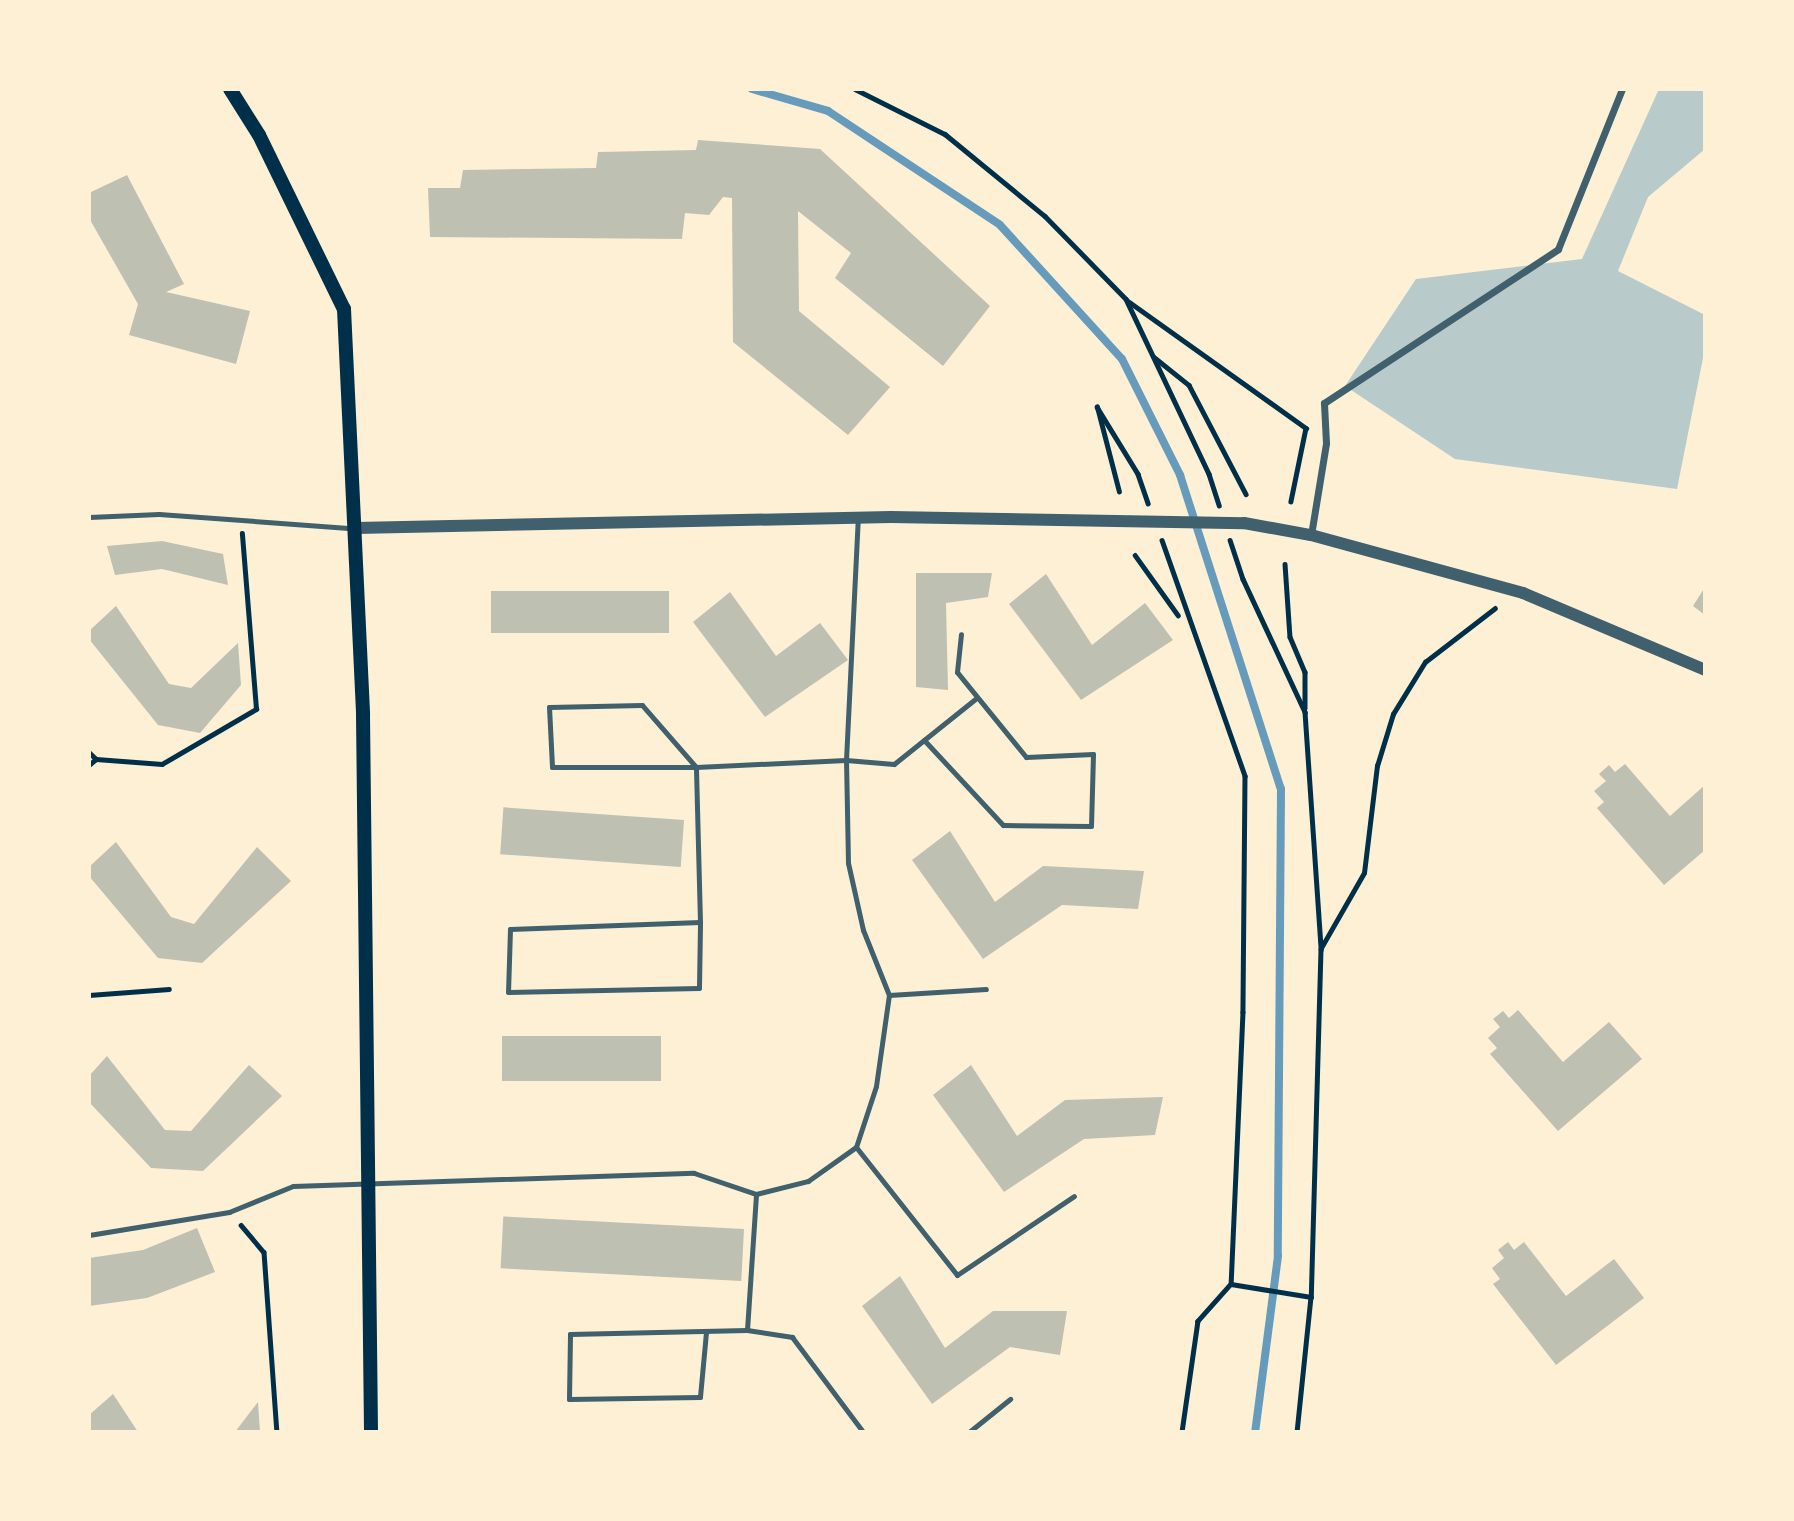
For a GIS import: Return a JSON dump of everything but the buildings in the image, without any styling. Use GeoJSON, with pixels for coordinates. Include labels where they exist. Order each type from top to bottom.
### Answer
{"type":"FeatureCollection","features":[{"type":"Feature","properties":{"kind":"main road"},"geometry":{"type":"LineString","coordinates":[[230,89],[259,135],[344,309],[363,715],[366,1186],[371,1432]]}},
{"type":"Feature","properties":{"kind":"street"},"geometry":{"type":"LineString","coordinates":[[1311,535],[1326,443],[1324,402],[1559,249],[1622,89]]}},
{"type":"Feature","properties":{"kind":"street"},"geometry":{"type":"LineString","coordinates":[[356,528],[858,517],[1131,519],[1244,523],[1311,535],[1524,593],[1705,670]]}},
{"type":"Feature","properties":{"kind":"lane"},"geometry":{"type":"LineString","coordinates":[[89,517],[159,514],[356,528]]}},
{"type":"Feature","properties":{"kind":"lane"},"geometry":{"type":"LineString","coordinates":[[89,1235],[229,1212],[293,1186],[366,1186],[694,1173],[756,1194],[808,1181],[856,1147],[876,1086],[889,995],[863,930],[848,863],[846,760],[858,517]]}},
{"type":"Feature","properties":{"kind":"lane"},"geometry":{"type":"LineString","coordinates":[[924,740],[1003,825],[1091,825],[1093,754],[1026,757],[975,699],[957,672],[961,634]]}},
{"type":"Feature","properties":{"kind":"lane"},"geometry":{"type":"LineString","coordinates":[[700,922],[510,929],[508,992],[699,988],[700,922],[696,767],[642,705],[549,707],[552,767],[696,767],[846,760],[894,764],[975,699]]}},
{"type":"Feature","properties":{"kind":"lane"},"geometry":{"type":"LineString","coordinates":[[889,995],[986,989]]}},
{"type":"Feature","properties":{"kind":"lane"},"geometry":{"type":"LineString","coordinates":[[856,1147],[957,1275],[1074,1196]]}},
{"type":"Feature","properties":{"kind":"lane"},"geometry":{"type":"LineString","coordinates":[[747,1330],[756,1194]]}},
{"type":"Feature","properties":{"kind":"lane"},"geometry":{"type":"LineString","coordinates":[[706,1332],[700,1397],[569,1399],[570,1334],[747,1330],[792,1337],[863,1432]]}},
{"type":"Feature","properties":{"kind":"lane"},"geometry":{"type":"LineString","coordinates":[[969,1432],[1010,1399]]}},
{"type":"Feature","properties":{"kind":"path"},"geometry":{"type":"LineString","coordinates":[[855,89],[945,134],[1045,216],[1126,299],[1306,428],[1291,501]]}},
{"type":"Feature","properties":{"kind":"path"},"geometry":{"type":"LineString","coordinates":[[1126,299],[1209,474],[1222,513]]}},
{"type":"Feature","properties":{"kind":"path"},"geometry":{"type":"LineString","coordinates":[[1151,355],[1189,385],[1247,494]]}},
{"type":"Feature","properties":{"kind":"path"},"geometry":{"type":"LineString","coordinates":[[1119,492],[1097,407],[1138,474],[1150,509]]}},
{"type":"Feature","properties":{"kind":"path"},"geometry":{"type":"LineString","coordinates":[[89,752],[96,759],[162,764],[256,709],[240,518]]}},
{"type":"Feature","properties":{"kind":"path"},"geometry":{"type":"LineString","coordinates":[[1226,526],[1243,579],[1305,712]]}},
{"type":"Feature","properties":{"kind":"path"},"geometry":{"type":"LineString","coordinates":[[1159,532],[1245,776],[1243,1012],[1231,1284],[1198,1321],[1182,1432]]}},
{"type":"Feature","properties":{"kind":"path"},"geometry":{"type":"LineString","coordinates":[[1135,555],[1178,615]]}},
{"type":"Feature","properties":{"kind":"path"},"geometry":{"type":"LineString","coordinates":[[1285,564],[1290,637],[1305,672],[1305,712],[1321,949],[1311,1297],[1297,1432]]}},
{"type":"Feature","properties":{"kind":"path"},"geometry":{"type":"LineString","coordinates":[[1321,949],[1364,873],[1377,766],[1393,714],[1425,662],[1495,608]]}},
{"type":"Feature","properties":{"kind":"path"},"geometry":{"type":"LineString","coordinates":[[89,765],[96,759]]}},
{"type":"Feature","properties":{"kind":"path"},"geometry":{"type":"LineString","coordinates":[[89,995],[169,989]]}},
{"type":"Feature","properties":{"kind":"path"},"geometry":{"type":"LineString","coordinates":[[229,1212],[264,1252],[277,1432]]}},
{"type":"Feature","properties":{"kind":"path"},"geometry":{"type":"LineString","coordinates":[[1231,1284],[1311,1297]]}},
{"type":"Feature","properties":{"kind":"shaded area"},"geometry":{"type":"Polygon","coordinates":[[[1659,89],[1705,89],[1705,149],[1648,197],[1618,271],[1705,315],[1705,348],[1677,489],[1455,459],[1345,386],[1416,279],[1582,259],[1659,89]]]}},
{"type":"Feature","properties":{"kind":"waterway"},"geometry":{"type":"LineString","coordinates":[[752,89],[828,111],[1000,225],[1122,359],[1180,475],[1281,789],[1278,1256],[1255,1432]]}}]}
